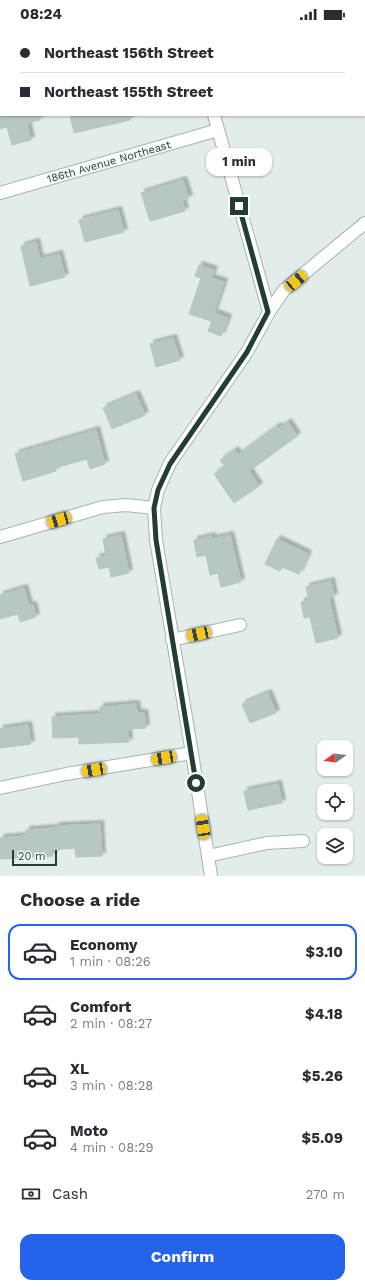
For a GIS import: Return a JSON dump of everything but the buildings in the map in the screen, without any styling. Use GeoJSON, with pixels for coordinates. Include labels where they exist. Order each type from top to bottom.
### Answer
{"type":"FeatureCollection","features":[{"type":"Feature","properties":{"kind":"street"},"geometry":{"type":"LineString","coordinates":[[214,116],[268,312]]}},
{"type":"Feature","properties":{"kind":"street","name":"186th Avenue Northeast"},"geometry":{"type":"LineString","coordinates":[[0,193],[218,130]]}},
{"type":"Feature","properties":{"kind":"street"},"geometry":{"type":"LineString","coordinates":[[211,876],[156,540],[154,508],[158,490],[170,464],[247,352],[268,312],[284,290],[365,224]]}},
{"type":"Feature","properties":{"kind":"street"},"geometry":{"type":"LineString","coordinates":[[0,538],[103,507],[126,505],[154,508]]}},
{"type":"Feature","properties":{"kind":"street"},"geometry":{"type":"LineString","coordinates":[[172,640],[240,626]]}},
{"type":"Feature","properties":{"kind":"street"},"geometry":{"type":"LineString","coordinates":[[0,788],[66,774],[192,753]]}},
{"type":"Feature","properties":{"kind":"street"},"geometry":{"type":"LineString","coordinates":[[208,856],[267,843],[303,841]]}},
{"type":"Feature","properties":{"kind":"route"},"geometry":{"type":"LineString","coordinates":[[196,783],[156,540],[154,508],[158,490],[170,464],[222,386],[247,352],[268,312],[239,206]]}}]}
